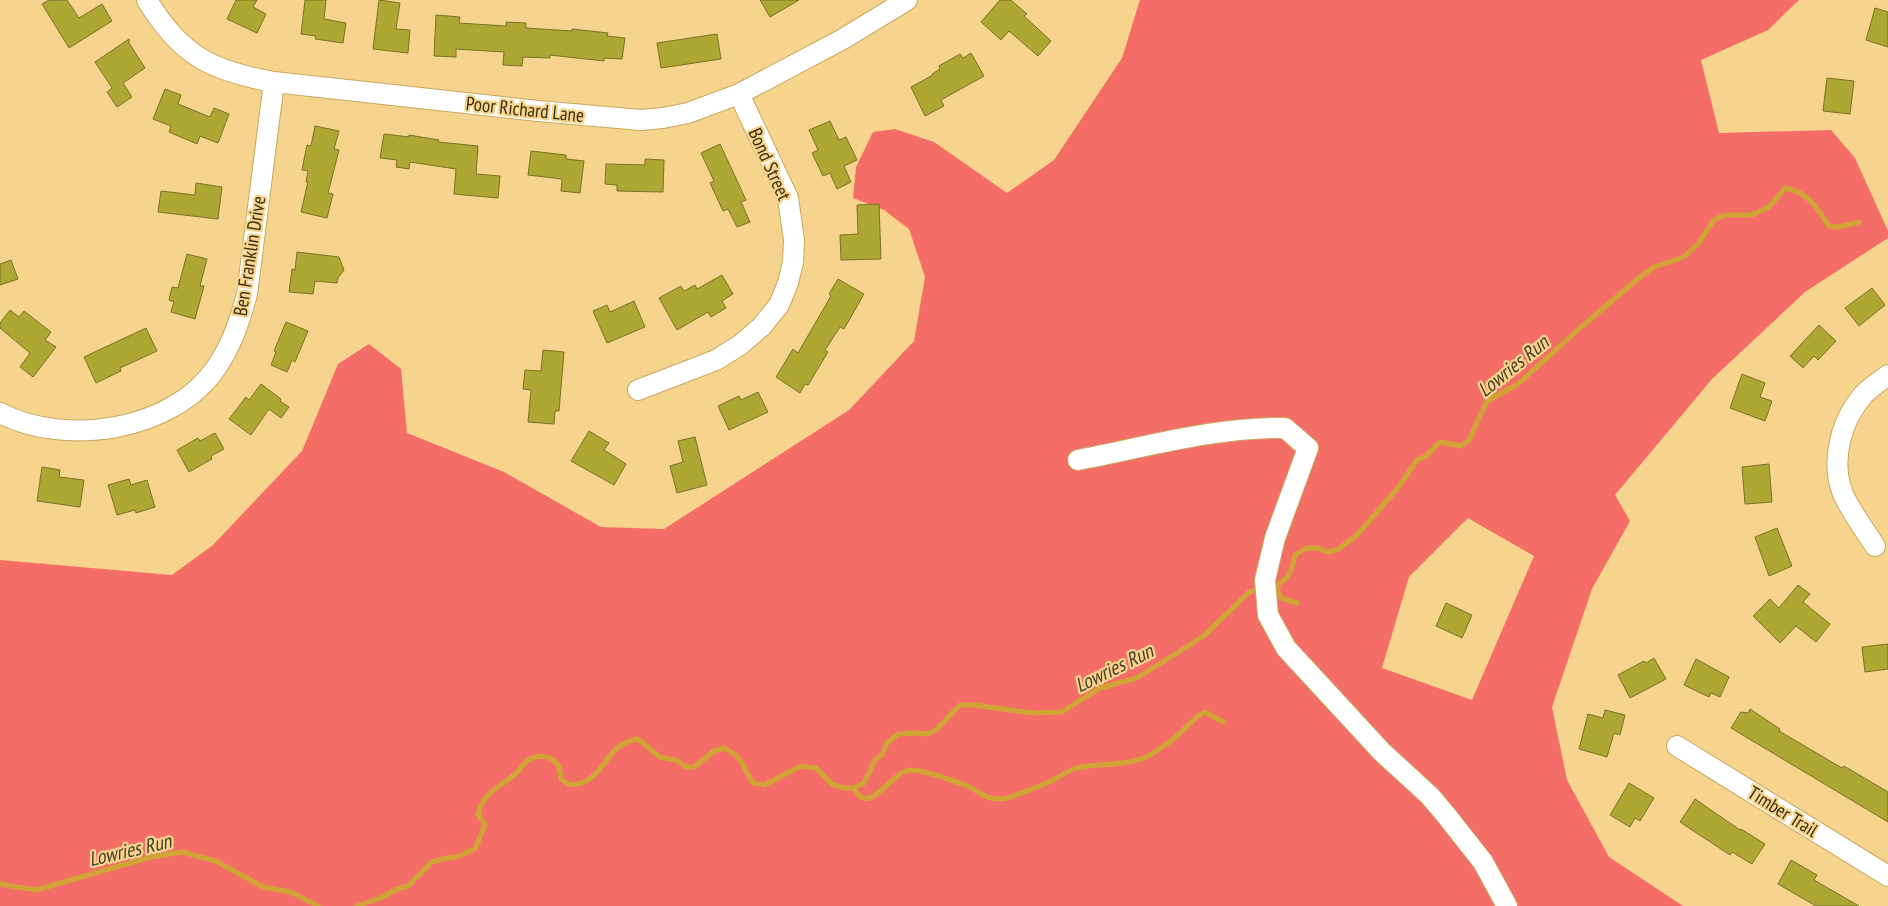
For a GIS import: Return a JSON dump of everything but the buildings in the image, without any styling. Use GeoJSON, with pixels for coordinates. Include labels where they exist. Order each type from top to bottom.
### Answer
{"type":"FeatureCollection","features":[{"type":"Feature","properties":{"kind":"street","name":"Poor Richard Lane"},"geometry":{"type":"LineString","coordinates":[[147,0],[167,30],[186,49],[205,62],[229,72],[274,82],[538,111],[641,120],[688,113],[739,94],[843,39],[907,0]]}},
{"type":"Feature","properties":{"kind":"street","name":"Ben Franklin Drive"},"geometry":{"type":"LineString","coordinates":[[0,413],[36,426],[57,429],[102,429],[120,426],[144,420],[172,406],[196,390],[216,369],[230,345],[240,321],[247,294],[274,82]]}},
{"type":"Feature","properties":{"kind":"street","name":"Bond Street"},"geometry":{"type":"LineString","coordinates":[[638,390],[716,360],[740,345],[761,327],[779,305],[788,283],[793,262],[794,240],[788,198],[739,94]]}},
{"type":"Feature","properties":{"kind":"street"},"geometry":{"type":"LineString","coordinates":[[1875,546],[1844,494],[1838,472],[1839,451],[1843,431],[1851,411],[1865,393],[1888,375]]}},
{"type":"Feature","properties":{"kind":"street"},"geometry":{"type":"LineString","coordinates":[[1078,460],[1224,430],[1285,428],[1308,448],[1275,538],[1265,580],[1268,615],[1286,648],[1382,752],[1430,796],[1483,862],[1507,906]]}},
{"type":"Feature","properties":{"kind":"street","name":"Timber Trail"},"geometry":{"type":"LineString","coordinates":[[1677,746],[1888,876]]}},
{"type":"Feature","properties":{"kind":"shaded area"},"geometry":{"type":"Polygon","coordinates":[[[1140,0],[1799,0],[1768,30],[1701,60],[1719,133],[1831,130],[1855,158],[1888,231],[1888,238],[1805,292],[1712,379],[1615,495],[1630,521],[1592,589],[1552,707],[1567,780],[1609,857],[1683,906],[0,906],[0,560],[172,575],[213,545],[302,451],[338,364],[369,344],[401,369],[407,433],[504,472],[601,527],[664,529],[849,410],[914,341],[925,277],[909,229],[884,210],[853,198],[856,167],[873,132],[895,129],[934,142],[1007,193],[1054,160],[1122,58],[1140,0]],[[1468,518],[1409,577],[1382,668],[1472,700],[1534,556],[1468,518]]]}},
{"type":"Feature","properties":{"kind":"waterway","name":"Lowries Run"},"geometry":{"type":"LineString","coordinates":[[1277,590],[1279,583],[1290,572],[1295,555],[1306,548],[1319,548],[1327,552],[1337,550],[1357,535],[1397,489],[1417,460],[1426,456],[1440,442],[1461,446],[1469,440],[1487,401],[1518,384],[1640,277],[1654,267],[1684,257],[1698,244],[1713,221],[1724,215],[1752,215],[1769,207],[1785,188],[1793,190],[1811,201],[1829,226],[1838,227],[1859,222]]}},
{"type":"Feature","properties":{"kind":"waterway","name":"Lowries Run"},"geometry":{"type":"LineString","coordinates":[[357,906],[408,886],[432,862],[456,857],[475,849],[485,825],[478,814],[484,800],[531,758],[540,756],[553,760],[560,769],[561,779],[570,785],[578,784],[594,776],[620,746],[638,739],[660,757],[676,760],[686,767],[694,767],[714,751],[724,748],[736,755],[742,762],[753,783],[764,785],[801,766],[816,768],[832,784],[843,788],[854,788],[864,783],[875,760],[882,755],[887,743],[898,734],[927,734],[936,730],[960,705],[1033,713],[1062,712],[1100,688],[1137,678],[1205,635],[1249,592],[1262,588]]}},
{"type":"Feature","properties":{"kind":"waterway"},"geometry":{"type":"LineString","coordinates":[[1277,590],[1281,598],[1297,603]]}},
{"type":"Feature","properties":{"kind":"waterway"},"geometry":{"type":"LineString","coordinates":[[854,788],[860,796],[866,799],[880,791],[903,772],[916,770],[965,785],[990,798],[1000,799],[1020,794],[1073,769],[1131,762],[1148,756],[1161,748],[1195,718],[1205,712],[1223,722]]}},
{"type":"Feature","properties":{"kind":"waterway","name":"Lowries Run"},"geometry":{"type":"LineString","coordinates":[[0,884],[36,890],[151,857],[182,852],[216,861],[263,887],[291,892],[318,906]]}}]}
